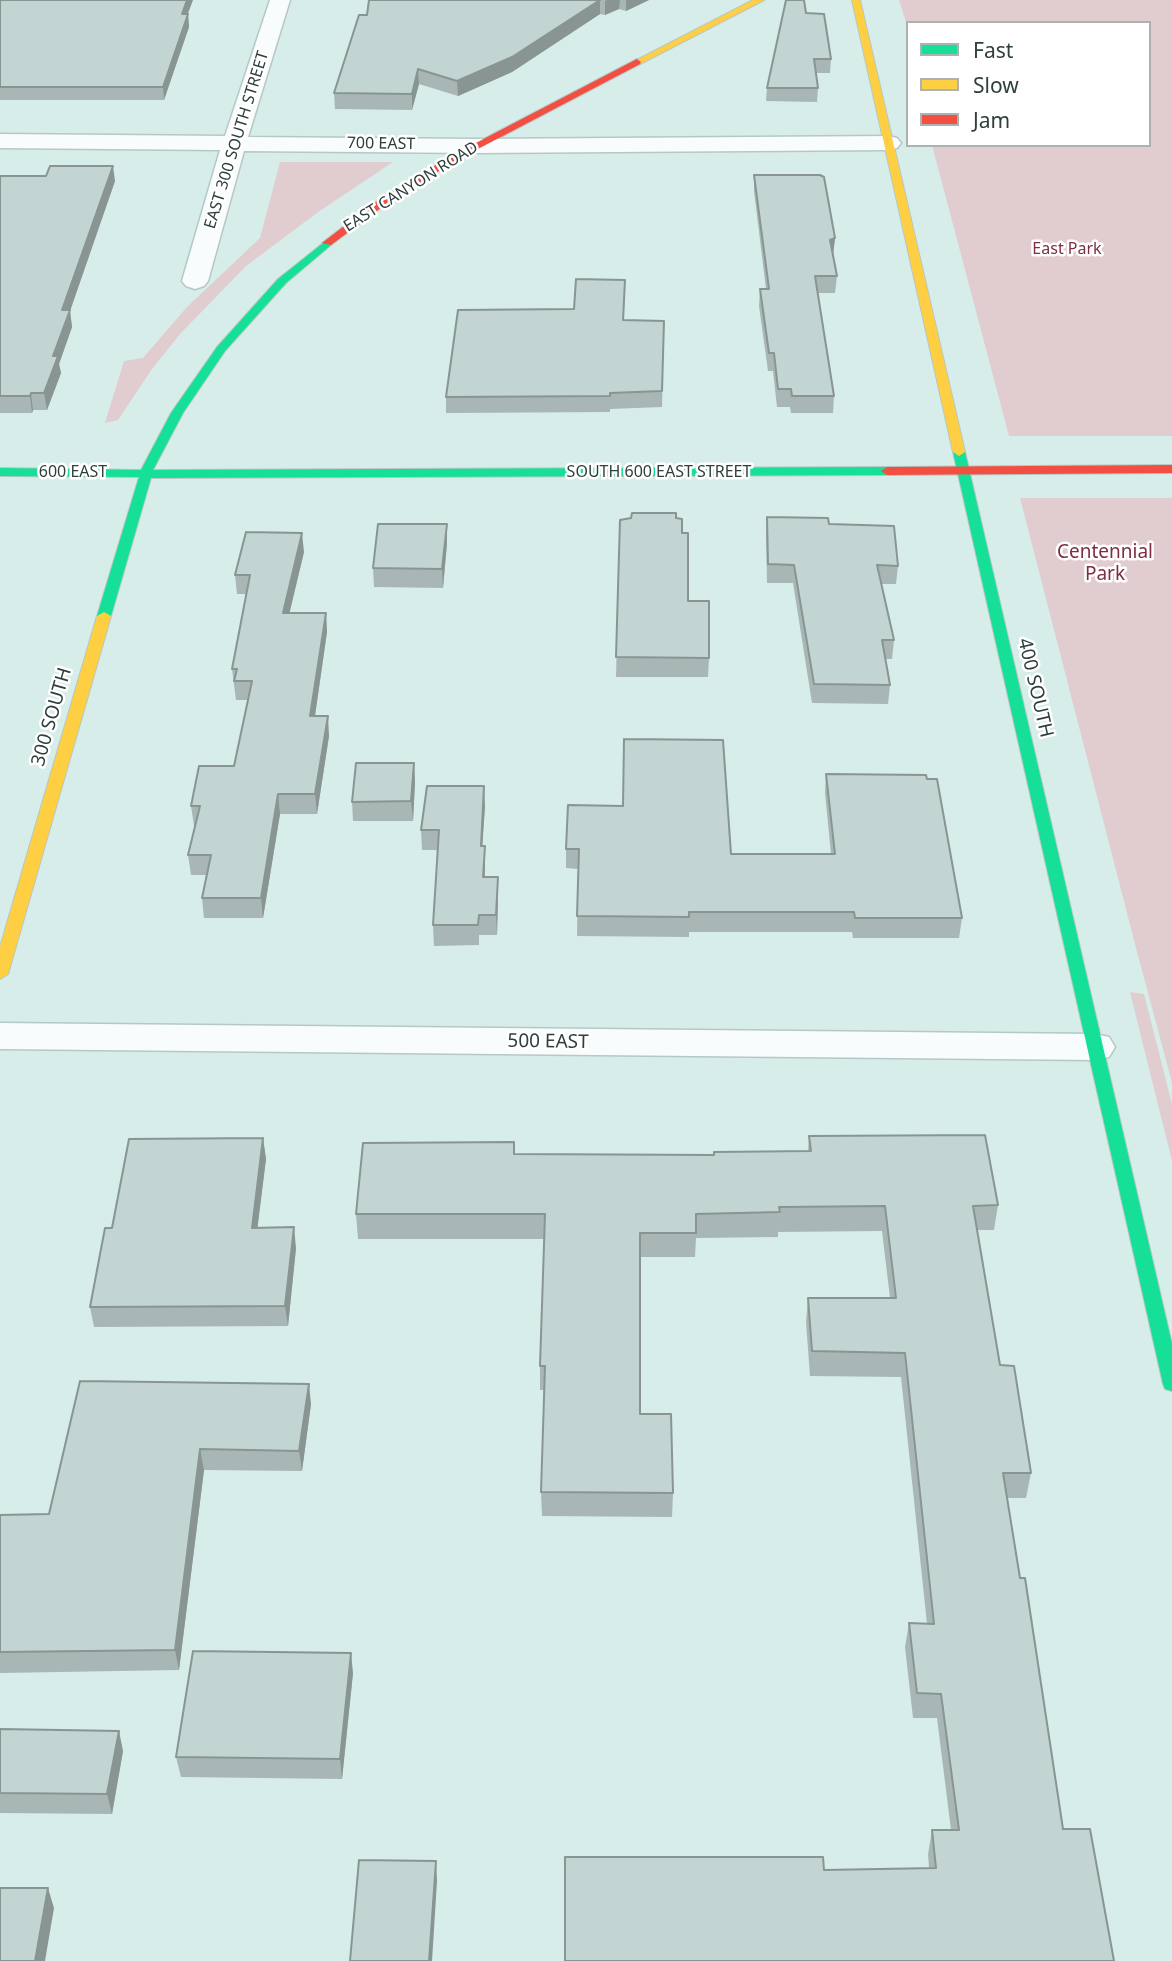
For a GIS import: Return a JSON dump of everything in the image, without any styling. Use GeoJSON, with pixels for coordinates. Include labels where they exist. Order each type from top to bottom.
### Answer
{"type":"FeatureCollection","features":[{"type":"Feature","properties":{"kind":"street","name":"EAST 300 SOUTH STREET"},"geometry":{"type":"LineString","coordinates":[[195,281],[234,142],[281,0]]}},
{"type":"Feature","properties":{"kind":"street","name":"EAST CANYON ROAD"},"geometry":{"type":"LineString","coordinates":[[146,472],[177,413],[200,378],[256,308],[313,253],[367,213],[475,146],[760,0]]}},
{"type":"Feature","properties":{"kind":"street","name":"400 SOUTH"},"geometry":{"type":"LineString","coordinates":[[856,0],[1172,1384]]}},
{"type":"Feature","properties":{"kind":"street","name":"700 EAST"},"geometry":{"type":"LineString","coordinates":[[0,141],[475,146],[889,144]]}},
{"type":"Feature","properties":{"kind":"street","name":"SOUTH 600 EAST STREET"},"geometry":{"type":"LineString","coordinates":[[146,472],[226,475],[1172,469]]}},
{"type":"Feature","properties":{"kind":"street","name":"600 EAST"},"geometry":{"type":"LineString","coordinates":[[0,472],[146,472]]}},
{"type":"Feature","properties":{"kind":"street","name":"300 SOUTH"},"geometry":{"type":"LineString","coordinates":[[0,974],[146,472]]}},
{"type":"Feature","properties":{"kind":"street","name":"500 EAST"},"geometry":{"type":"LineString","coordinates":[[0,1036],[1095,1046]]}},
{"type":"Feature","properties":{"kind":"green space","name":"East Park"},"geometry":{"type":"Polygon","coordinates":[[[899,0],[1172,0],[1172,436],[1009,436],[933,147],[1151,147],[1151,21],[906,22],[899,0]]]}},
{"type":"Feature","properties":{"kind":"green space"},"geometry":{"type":"Polygon","coordinates":[[[280,162],[393,162],[321,210],[246,266],[180,334],[152,369],[118,420],[105,423],[124,361],[143,358],[187,307],[260,238],[280,162]]]}},
{"type":"Feature","properties":{"kind":"green space","name":"Centennial Park"},"geometry":{"type":"Polygon","coordinates":[[[1020,498],[1172,498],[1172,1083],[1134,940],[1020,498]]]}},
{"type":"Feature","properties":{"kind":"green space"},"geometry":{"type":"Polygon","coordinates":[[[1130,992],[1144,994],[1172,1104],[1172,1161],[1130,992]]]}},
{"type":"Feature","properties":{"kind":"building"},"geometry":{"type":"Polygon","coordinates":[[[0,0],[187,0],[182,14],[188,14],[163,87],[0,87],[0,0]]]}},
{"type":"Feature","properties":{"kind":"building"},"geometry":{"type":"Polygon","coordinates":[[[369,0],[600,0],[512,57],[457,81],[418,69],[412,94],[334,93],[359,15],[367,15],[369,0]]]}},
{"type":"Feature","properties":{"kind":"building"},"geometry":{"type":"Polygon","coordinates":[[[786,0],[804,0],[806,13],[824,14],[831,59],[814,59],[818,88],[767,88],[786,0]]]}},
{"type":"Feature","properties":{"kind":"building"},"geometry":{"type":"Polygon","coordinates":[[[50,166],[113,166],[62,310],[70,310],[53,356],[58,356],[44,393],[0,396],[0,176],[46,176],[50,166]]]}},
{"type":"Feature","properties":{"kind":"building"},"geometry":{"type":"Polygon","coordinates":[[[754,175],[824,177],[835,238],[830,240],[837,276],[815,276],[834,396],[792,396],[791,389],[778,389],[774,353],[769,353],[760,289],[769,289],[754,175]]]}},
{"type":"Feature","properties":{"kind":"building"},"geometry":{"type":"Polygon","coordinates":[[[576,279],[625,280],[623,320],[664,321],[662,391],[610,393],[610,396],[446,397],[458,310],[574,309],[576,279]]]}},
{"type":"Feature","properties":{"kind":"building"},"geometry":{"type":"Polygon","coordinates":[[[632,513],[676,513],[676,518],[682,519],[682,533],[688,533],[688,601],[709,601],[709,658],[616,657],[620,520],[631,518],[632,513]]]}},
{"type":"Feature","properties":{"kind":"building"},"geometry":{"type":"Polygon","coordinates":[[[767,517],[828,518],[829,524],[894,526],[898,566],[877,565],[894,640],[882,640],[890,685],[814,684],[794,565],[768,564],[767,517]]]}},
{"type":"Feature","properties":{"kind":"building"},"geometry":{"type":"Polygon","coordinates":[[[378,524],[447,524],[442,569],[373,568],[378,524]]]}},
{"type":"Feature","properties":{"kind":"building"},"geometry":{"type":"Polygon","coordinates":[[[246,532],[302,533],[283,613],[326,613],[310,716],[328,716],[315,794],[278,794],[261,898],[202,898],[211,855],[188,855],[200,806],[191,806],[199,766],[234,766],[252,681],[234,681],[237,669],[232,669],[250,575],[235,575],[246,532]]]}},
{"type":"Feature","properties":{"kind":"building"},"geometry":{"type":"Polygon","coordinates":[[[624,739],[723,740],[731,854],[835,854],[826,774],[926,775],[927,779],[937,779],[962,918],[855,918],[854,912],[689,912],[689,917],[577,916],[579,849],[566,849],[568,805],[623,806],[624,739]]]}},
{"type":"Feature","properties":{"kind":"building"},"geometry":{"type":"Polygon","coordinates":[[[356,763],[414,763],[411,801],[352,802],[356,763]]]}},
{"type":"Feature","properties":{"kind":"building"},"geometry":{"type":"Polygon","coordinates":[[[427,786],[484,786],[481,846],[485,846],[483,877],[498,877],[496,915],[479,915],[478,925],[433,925],[439,830],[421,830],[427,786]]]}},
{"type":"Feature","properties":{"kind":"building"},"geometry":{"type":"Polygon","coordinates":[[[985,1135],[998,1205],[973,1206],[1000,1365],[1014,1366],[1031,1473],[1003,1473],[1020,1578],[1025,1578],[1063,1829],[1090,1829],[1114,1961],[565,1961],[565,1857],[823,1857],[824,1870],[936,1868],[932,1830],[959,1830],[941,1694],[917,1693],[909,1623],[934,1624],[905,1353],[812,1351],[808,1298],[896,1298],[885,1206],[779,1207],[780,1212],[696,1214],[696,1233],[640,1233],[640,1414],[671,1414],[673,1493],[541,1492],[545,1366],[540,1366],[545,1214],[356,1214],[363,1143],[514,1142],[514,1154],[714,1155],[714,1152],[811,1151],[809,1136],[985,1135]]]}},
{"type":"Feature","properties":{"kind":"building"},"geometry":{"type":"Polygon","coordinates":[[[263,1138],[252,1228],[294,1227],[285,1306],[90,1307],[105,1228],[112,1228],[129,1139],[263,1138]]]}},
{"type":"Feature","properties":{"kind":"building"},"geometry":{"type":"Polygon","coordinates":[[[80,1381],[309,1384],[299,1451],[200,1449],[175,1650],[0,1652],[0,1515],[49,1514],[80,1381]]]}},
{"type":"Feature","properties":{"kind":"building"},"geometry":{"type":"Polygon","coordinates":[[[193,1651],[351,1653],[340,1759],[176,1757],[193,1651]]]}},
{"type":"Feature","properties":{"kind":"building"},"geometry":{"type":"Polygon","coordinates":[[[0,1729],[119,1731],[107,1794],[0,1793],[0,1729]]]}},
{"type":"Feature","properties":{"kind":"building"},"geometry":{"type":"Polygon","coordinates":[[[359,1860],[436,1861],[429,1961],[350,1961],[359,1860]]]}},
{"type":"Feature","properties":{"kind":"building"},"geometry":{"type":"Polygon","coordinates":[[[0,1888],[48,1888],[35,1961],[0,1961],[0,1888]]]}},
{"type":"Feature","properties":{"kind":"traffic: fast"},"geometry":{"type":"LineString","coordinates":[[104,616],[146,473],[177,413],[221,349],[282,281],[327,243]]}},
{"type":"Feature","properties":{"kind":"traffic: fast"},"geometry":{"type":"LineString","coordinates":[[959,452],[1172,1384]]}},
{"type":"Feature","properties":{"kind":"traffic: fast"},"geometry":{"type":"LineString","coordinates":[[0,472],[226,475],[887,471]]}},
{"type":"Feature","properties":{"kind":"traffic: slow"},"geometry":{"type":"LineString","coordinates":[[637,62],[760,0]]}},
{"type":"Feature","properties":{"kind":"traffic: slow"},"geometry":{"type":"LineString","coordinates":[[856,0],[959,452]]}},
{"type":"Feature","properties":{"kind":"traffic: slow"},"geometry":{"type":"LineString","coordinates":[[0,974],[104,616]]}},
{"type":"Feature","properties":{"kind":"traffic: jam"},"geometry":{"type":"LineString","coordinates":[[327,243],[378,205],[452,159],[637,62]]}},
{"type":"Feature","properties":{"kind":"traffic: jam"},"geometry":{"type":"LineString","coordinates":[[887,471],[1172,469]]}}]}
